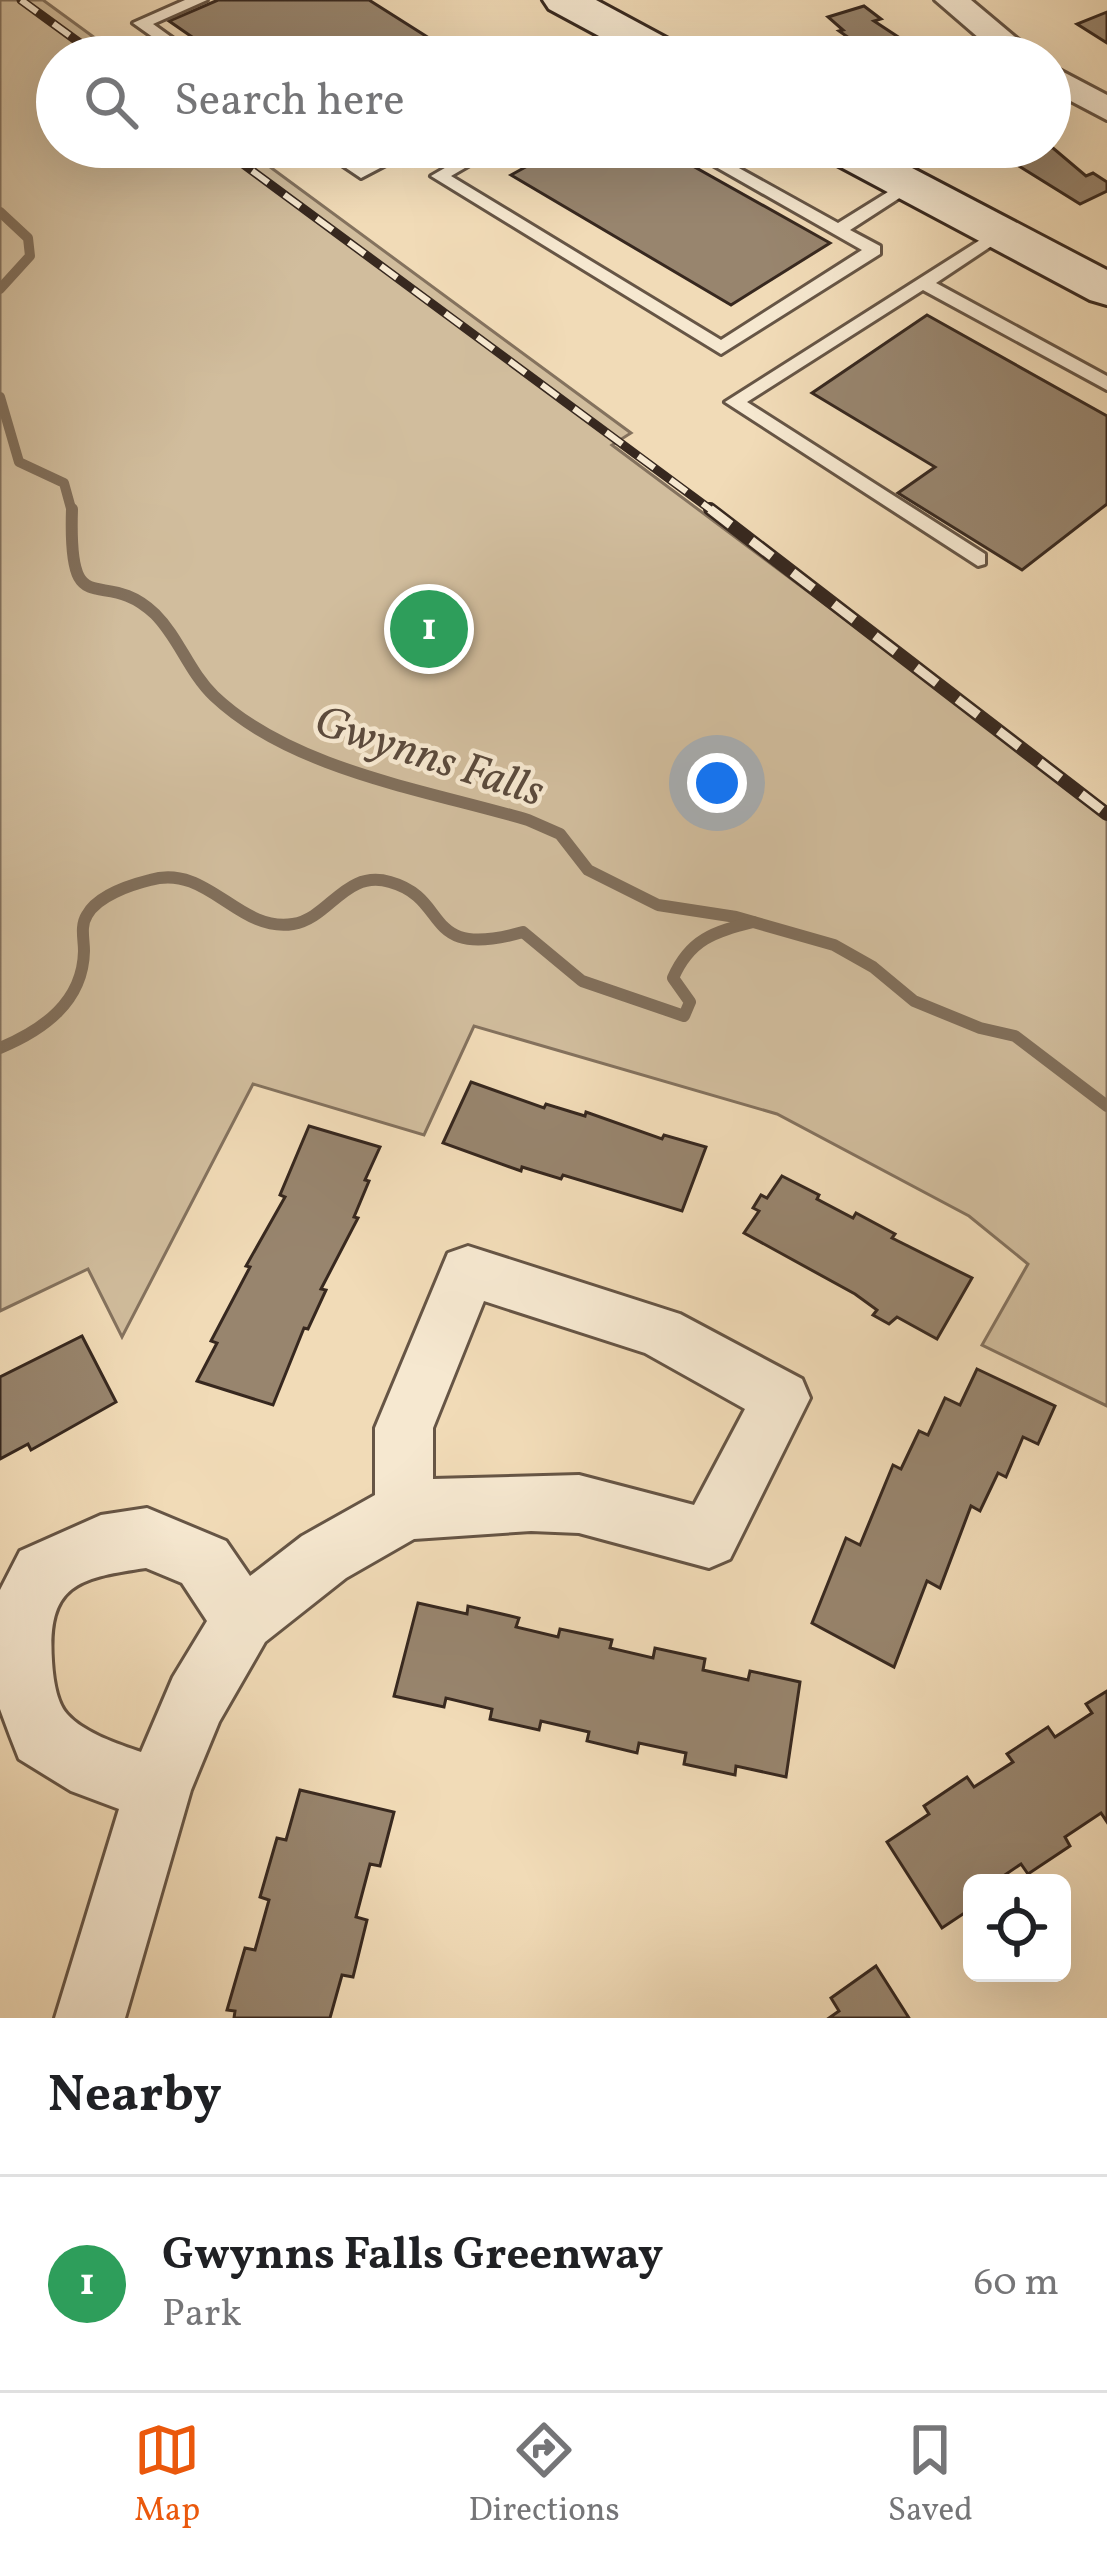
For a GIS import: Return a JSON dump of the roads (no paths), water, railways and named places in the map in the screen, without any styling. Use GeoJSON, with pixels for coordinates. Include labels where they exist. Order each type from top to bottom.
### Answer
{"type":"FeatureCollection","features":[{"type":"Feature","properties":{"kind":"main road"},"geometry":{"type":"LineString","coordinates":[[564,0],[631,36]]}},
{"type":"Feature","properties":{"kind":"main road"},"geometry":{"type":"LineString","coordinates":[[878,168],[1107,289]]}},
{"type":"Feature","properties":{"kind":"street"},"geometry":{"type":"LineString","coordinates":[[951,0],[996,36]]}},
{"type":"Feature","properties":{"kind":"street"},"geometry":{"type":"LineString","coordinates":[[1071,88],[1107,110]]}},
{"type":"Feature","properties":{"kind":"street"},"geometry":{"type":"LineString","coordinates":[[90,2018],[158,1790],[196,1700],[243,1620],[324,1557],[407,1510],[578,1504],[710,1538],[781,1399],[660,1332],[468,1271],[404,1428],[401,1463],[407,1510]]}},
{"type":"Feature","properties":{"kind":"street"},"geometry":{"type":"LineString","coordinates":[[158,1790],[94,1768],[43,1736],[21,1679],[17,1620],[42,1572],[101,1545],[147,1538],[203,1562],[243,1620]]}},
{"type":"Feature","properties":{"kind":"lane"},"geometry":{"type":"LineString","coordinates":[[160,36],[141,23],[199,0]]}},
{"type":"Feature","properties":{"kind":"lane"},"geometry":{"type":"LineString","coordinates":[[609,36],[621,30]]}},
{"type":"Feature","properties":{"kind":"lane"},"geometry":{"type":"LineString","coordinates":[[454,168],[439,176],[721,348],[874,250],[727,168]]}},
{"type":"Feature","properties":{"kind":"lane"},"geometry":{"type":"LineString","coordinates":[[838,230],[910,185]]}},
{"type":"Feature","properties":{"kind":"lane"},"geometry":{"type":"LineString","coordinates":[[978,559],[734,402],[999,232]]}},
{"type":"Feature","properties":{"kind":"lane"},"geometry":{"type":"LineString","coordinates":[[923,284],[1107,384]]}},
{"type":"Feature","properties":{"kind":"waterway","name":"Gwynns Falls"},"geometry":{"type":"LineString","coordinates":[[0,212],[28,238],[30,256],[0,289]]}},
{"type":"Feature","properties":{"kind":"waterway","name":"Gwynns Falls"},"geometry":{"type":"LineString","coordinates":[[0,397],[19,462],[64,483],[72,512]]}},
{"type":"Feature","properties":{"kind":"waterway","name":"Gwynns Falls"},"geometry":{"type":"LineString","coordinates":[[72,512],[72,546],[83,582],[136,600],[155,614],[214,696],[282,742],[362,774],[528,820],[560,834],[588,870],[658,905],[736,917],[834,945],[873,967],[914,1001],[980,1028],[1015,1036],[1107,1106]]}},
{"type":"Feature","properties":{"kind":"waterway"},"geometry":{"type":"LineString","coordinates":[[0,1048],[45,1023],[68,999],[82,969],[84,924],[92,908],[115,892],[150,880],[189,881],[273,924],[306,920],[361,882],[390,882],[409,890],[452,933],[490,939],[523,932],[582,981],[684,1016],[690,1002],[673,978],[687,954],[715,934],[753,922]]}},
{"type":"Feature","properties":{"kind":"railway"},"geometry":{"type":"LineString","coordinates":[[21,0],[70,36]]}},
{"type":"Feature","properties":{"kind":"railway"},"geometry":{"type":"LineString","coordinates":[[248,168],[712,510]]}},
{"type":"Feature","properties":{"kind":"railway"},"geometry":{"type":"LineString","coordinates":[[712,510],[1107,814]]}},
{"type":"Feature","properties":{"kind":"place","name":"Gwynns Falls Greenway"},"geometry":{"type":"Point","coordinates":[429,629]}}]}
